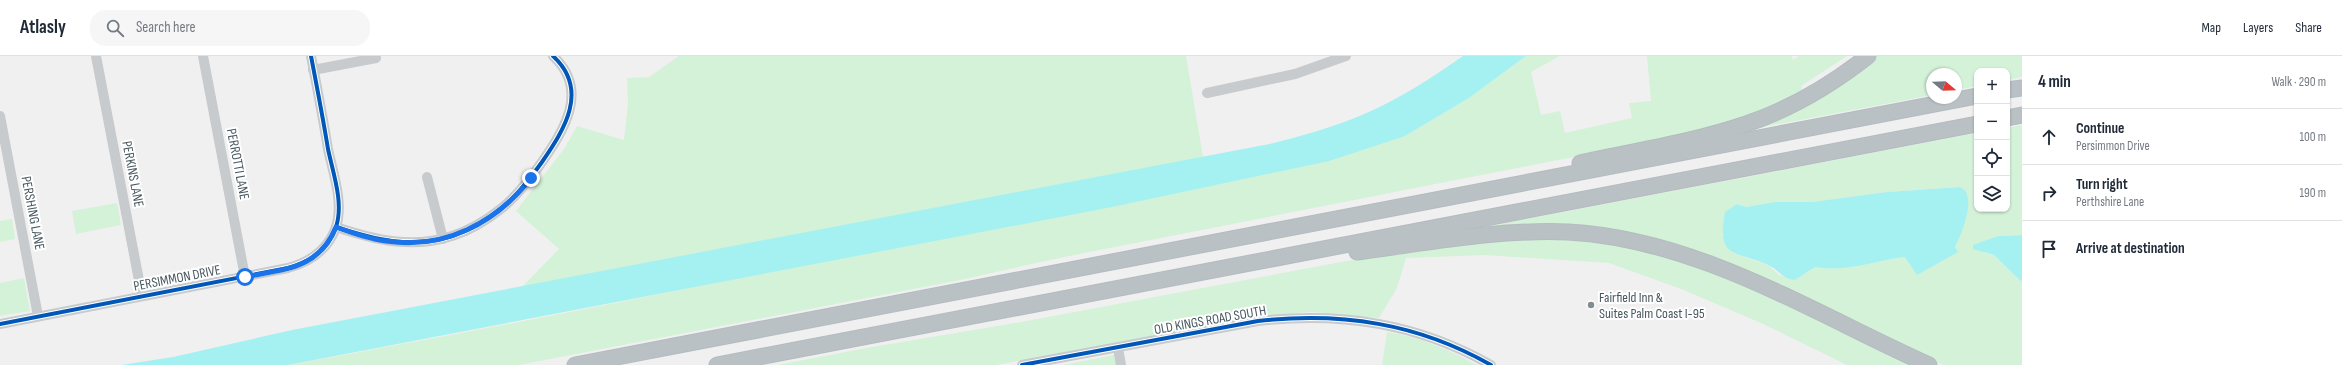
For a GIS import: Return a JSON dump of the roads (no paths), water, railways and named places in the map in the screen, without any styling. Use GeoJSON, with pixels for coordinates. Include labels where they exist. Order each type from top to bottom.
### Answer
{"type":"FeatureCollection","features":[{"type":"Feature","properties":{"kind":"highway"},"geometry":{"type":"LineString","coordinates":[[1343,219],[1371,204],[1541,172],[1731,129],[1770,115],[1800,101],[1824,87],[1868,56]]}},
{"type":"Feature","properties":{"kind":"highway"},"geometry":{"type":"LineString","coordinates":[[2010,90],[2022,88]]}},
{"type":"Feature","properties":{"kind":"highway"},"geometry":{"type":"LineString","coordinates":[[575,365],[1343,219],[1974,97]]}},
{"type":"Feature","properties":{"kind":"highway"},"geometry":{"type":"LineString","coordinates":[[2010,117],[2022,115]]}},
{"type":"Feature","properties":{"kind":"highway"},"geometry":{"type":"LineString","coordinates":[[717,365],[1974,125]]}},
{"type":"Feature","properties":{"kind":"highway"},"geometry":{"type":"LineString","coordinates":[[1290,256],[1342,254],[1528,232],[1569,232],[1616,238],[1683,254],[1728,271],[1929,365]]}},
{"type":"Feature","properties":{"kind":"street","name":"PERKINS LANE"},"geometry":{"type":"LineString","coordinates":[[96,56],[142,296]]}},
{"type":"Feature","properties":{"kind":"street","name":"PERROTTI LANE"},"geometry":{"type":"LineString","coordinates":[[203,56],[245,277]]}},
{"type":"Feature","properties":{"kind":"street","name":"PERSIMMON DRIVE"},"geometry":{"type":"LineString","coordinates":[[0,324],[245,277],[288,268],[309,261],[326,245],[336,227],[338,202],[311,56]]}},
{"type":"Feature","properties":{"kind":"street"},"geometry":{"type":"LineString","coordinates":[[336,227],[370,238],[393,242],[420,243],[443,239],[474,227],[504,207],[525,185],[562,132],[570,112],[570,88],[564,69],[553,56]]}},
{"type":"Feature","properties":{"kind":"street"},"geometry":{"type":"LineString","coordinates":[[1207,93],[1295,74],[1346,56]]}},
{"type":"Feature","properties":{"kind":"street"},"geometry":{"type":"LineString","coordinates":[[313,70],[376,58]]}},
{"type":"Feature","properties":{"kind":"street","name":"PERSHING LANE"},"geometry":{"type":"LineString","coordinates":[[0,116],[38,316]]}},
{"type":"Feature","properties":{"kind":"street"},"geometry":{"type":"LineString","coordinates":[[427,177],[443,239]]}},
{"type":"Feature","properties":{"kind":"street","name":"OLD KINGS ROAD SOUTH"},"geometry":{"type":"LineString","coordinates":[[1022,365],[1258,321],[1288,317],[1322,317],[1370,322],[1418,331],[1491,365]]}},
{"type":"Feature","properties":{"kind":"street"},"geometry":{"type":"LineString","coordinates":[[1118,348],[1122,365]]}},
{"type":"Feature","properties":{"kind":"water"},"geometry":{"type":"Polygon","coordinates":[[[1463,56],[1526,56],[1469,98],[1405,136],[1329,161],[1112,207],[288,365],[121,365],[173,357],[292,330],[1274,143],[1330,127],[1375,109],[1414,88],[1463,56]]]}},
{"type":"Feature","properties":{"kind":"water"},"geometry":{"type":"Polygon","coordinates":[[[1960,187],[1965,191],[1968,198],[1968,206],[1967,215],[1955,247],[1958,252],[1917,275],[1905,257],[1846,268],[1815,267],[1795,280],[1786,278],[1775,269],[1757,260],[1731,251],[1726,246],[1723,238],[1725,212],[1737,204],[1746,207],[1775,202],[1812,202],[1887,192],[1960,187]]]}},
{"type":"Feature","properties":{"kind":"water"},"geometry":{"type":"Polygon","coordinates":[[[2022,235],[2022,282],[1994,255],[1973,249],[1973,245],[1998,236],[2022,235]]]}},
{"type":"Feature","properties":{"kind":"place","name":"Fairfield Inn & Suites Palm Coast I-95"},"geometry":{"type":"Point","coordinates":[1591,305]}}]}
